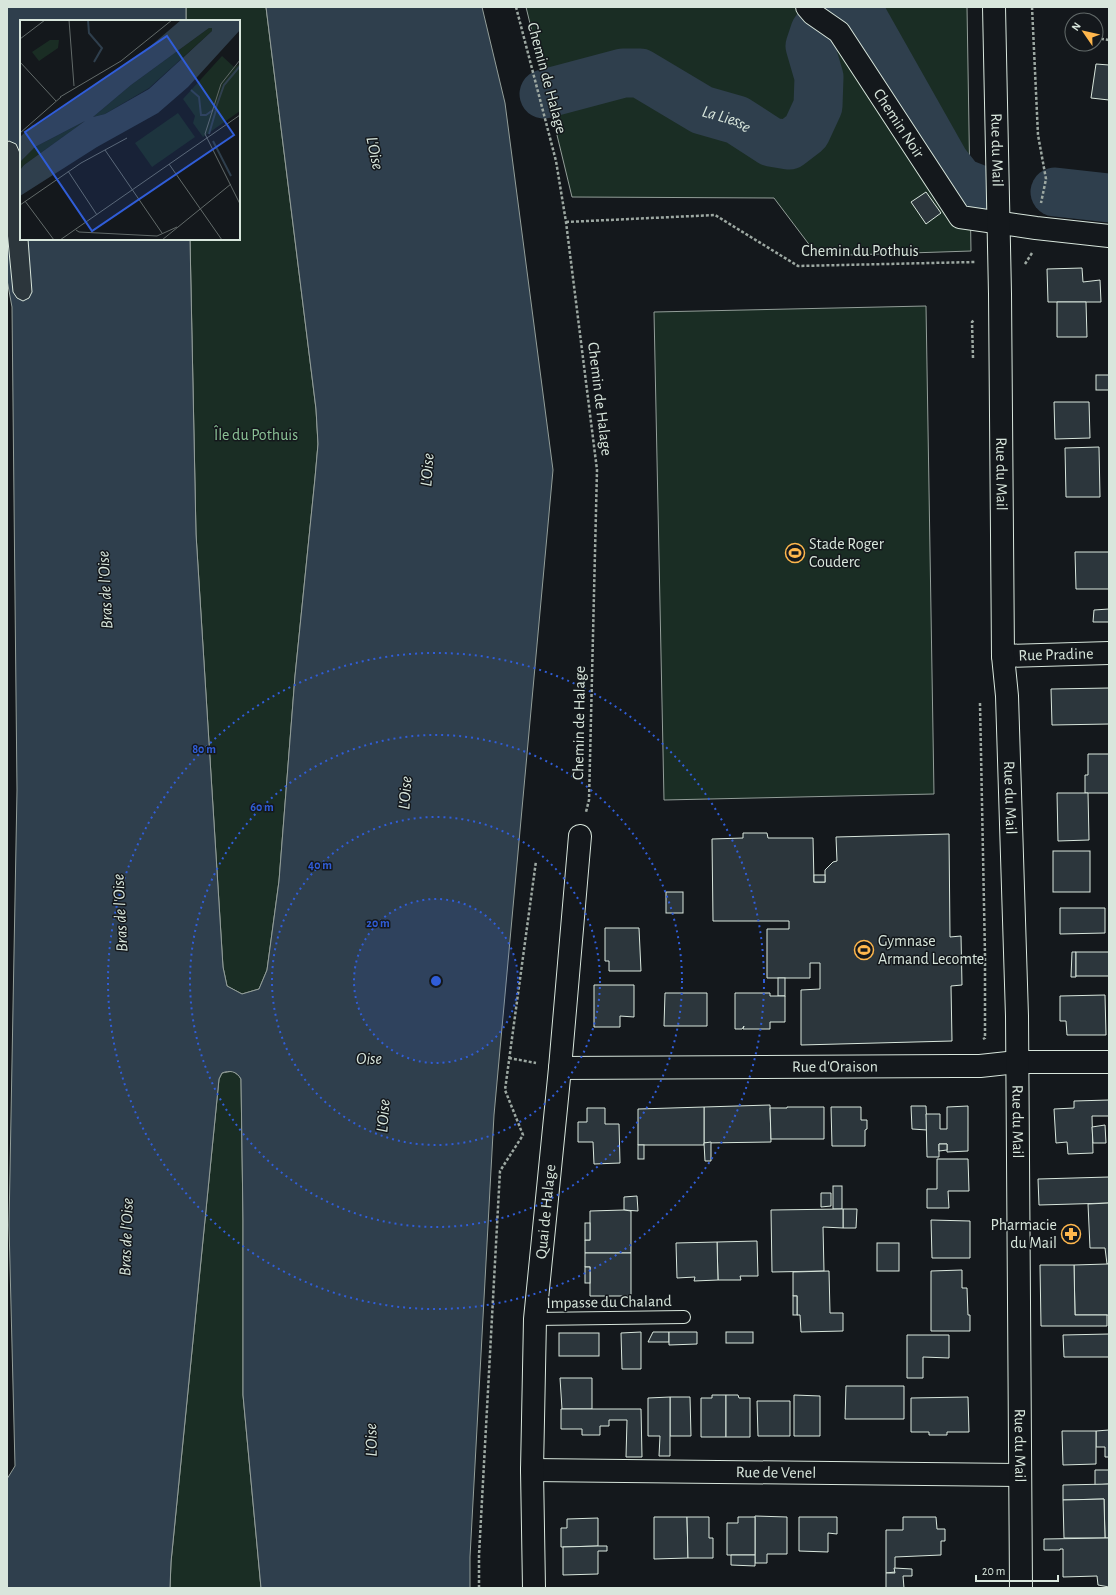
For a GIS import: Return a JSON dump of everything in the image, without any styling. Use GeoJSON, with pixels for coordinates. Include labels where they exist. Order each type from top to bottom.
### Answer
{"type":"FeatureCollection","features":[{"type":"Feature","properties":{"kind":"street","name":"Chemin Noir"},"geometry":{"type":"LineString","coordinates":[[807,7],[813,14],[839,32],[960,217],[1109,236]]}},
{"type":"Feature","properties":{"kind":"street","name":"Rue du Mail"},"geometry":{"type":"LineString","coordinates":[[994,7],[1004,656],[1007,696],[1017,1062],[1021,1588]]}},
{"type":"Feature","properties":{"kind":"street","name":"Rue Pradine"},"geometry":{"type":"LineString","coordinates":[[1004,656],[1109,653]]}},
{"type":"Feature","properties":{"kind":"street","name":"Quai de Halage"},"geometry":{"type":"LineString","coordinates":[[534,1588],[532,1470],[535,1319],[551,1066],[580,836]]}},
{"type":"Feature","properties":{"kind":"street","name":"Rue d'Oraison"},"geometry":{"type":"LineString","coordinates":[[551,1066],[980,1066],[1017,1062],[1109,1062]]}},
{"type":"Feature","properties":{"kind":"street","name":"Rue de Venel"},"geometry":{"type":"LineString","coordinates":[[532,1470],[1019,1475]]}},
{"type":"Feature","properties":{"kind":"lane","name":"Impasse du Chaland"},"geometry":{"type":"LineString","coordinates":[[535,1319],[684,1318]]}},
{"type":"Feature","properties":{"kind":"path","name":"Chemin de Halage"},"geometry":{"type":"LineString","coordinates":[[516,7],[556,161],[566,222],[597,470],[589,800]]}},
{"type":"Feature","properties":{"kind":"path"},"geometry":{"type":"LineString","coordinates":[[1032,7],[1038,135],[1046,179],[1042,197]]}},
{"type":"Feature","properties":{"kind":"path","name":"Chemin du Pothuis"},"geometry":{"type":"LineString","coordinates":[[566,222],[715,215],[798,266],[999,262]]}},
{"type":"Feature","properties":{"kind":"path"},"geometry":{"type":"LineString","coordinates":[[479,1588],[479,1555],[500,1171],[523,1135],[504,1090],[536,861]]}},
{"type":"Feature","properties":{"kind":"path"},"geometry":{"type":"LineString","coordinates":[[509,1058],[551,1066]]}},
{"type":"Feature","properties":{"kind":"green space","name":"Île du Pothuis"},"geometry":{"type":"Polygon","coordinates":[[[186,7],[266,7],[316,409],[318,444],[295,676],[279,881],[267,970],[259,989],[242,994],[227,986],[223,967],[196,534],[190,240],[240,240],[240,20],[186,20],[186,7]]]}},
{"type":"Feature","properties":{"kind":"green space"},"geometry":{"type":"Polygon","coordinates":[[[526,7],[967,7],[971,251],[849,255],[814,251],[774,198],[572,197],[526,7]]]}},
{"type":"Feature","properties":{"kind":"green space","name":"Stade Roger Couderc"},"geometry":{"type":"Polygon","coordinates":[[[926,306],[934,794],[664,800],[654,312],[926,306]]]}},
{"type":"Feature","properties":{"kind":"green space"},"geometry":{"type":"Polygon","coordinates":[[[233,1071],[241,1079],[243,1395],[261,1588],[170,1588],[171,1562],[219,1079],[222,1073],[233,1071]]]}},
{"type":"Feature","properties":{"kind":"water","name":"Oise"},"geometry":{"type":"Polygon","coordinates":[[[7,7],[186,7],[186,20],[20,20],[20,240],[190,240],[196,534],[223,967],[227,986],[242,994],[259,989],[267,970],[279,881],[295,676],[318,444],[316,409],[266,7],[482,7],[505,103],[553,470],[494,1115],[470,1557],[470,1588],[261,1588],[243,1395],[241,1079],[237,1074],[230,1071],[222,1073],[219,1079],[171,1562],[170,1588],[7,1588],[7,1479],[15,1466],[9,1225],[17,790],[12,307],[7,280],[7,7]]]}},
{"type":"Feature","properties":{"kind":"building"},"geometry":{"type":"Polygon","coordinates":[[[1096,64],[1109,65],[1109,100],[1091,98],[1096,64]]]}},
{"type":"Feature","properties":{"kind":"building"},"geometry":{"type":"Polygon","coordinates":[[[9,141],[16,144],[20,153],[20,240],[28,240],[32,292],[29,298],[23,301],[17,298],[13,292],[7,231],[7,142],[9,141]]]}},
{"type":"Feature","properties":{"kind":"building"},"geometry":{"type":"Polygon","coordinates":[[[926,192],[941,213],[926,224],[911,202],[926,192]]]}},
{"type":"Feature","properties":{"kind":"building"},"geometry":{"type":"Polygon","coordinates":[[[1082,268],[1083,282],[1100,280],[1101,302],[1048,302],[1047,269],[1082,268]]]}},
{"type":"Feature","properties":{"kind":"building"},"geometry":{"type":"Polygon","coordinates":[[[1057,302],[1086,302],[1087,337],[1057,337],[1057,302]]]}},
{"type":"Feature","properties":{"kind":"building"},"geometry":{"type":"Polygon","coordinates":[[[1096,375],[1109,375],[1109,390],[1096,390],[1096,375]]]}},
{"type":"Feature","properties":{"kind":"building"},"geometry":{"type":"Polygon","coordinates":[[[1054,402],[1089,402],[1090,438],[1055,439],[1054,402]]]}},
{"type":"Feature","properties":{"kind":"building"},"geometry":{"type":"Polygon","coordinates":[[[1099,447],[1100,497],[1066,497],[1065,448],[1099,447]]]}},
{"type":"Feature","properties":{"kind":"building"},"geometry":{"type":"Polygon","coordinates":[[[1075,552],[1109,552],[1109,589],[1076,589],[1075,552]]]}},
{"type":"Feature","properties":{"kind":"building"},"geometry":{"type":"Polygon","coordinates":[[[1109,609],[1109,622],[1093,622],[1094,610],[1109,609]]]}},
{"type":"Feature","properties":{"kind":"building"},"geometry":{"type":"Polygon","coordinates":[[[1109,688],[1109,724],[1052,725],[1051,689],[1109,688]]]}},
{"type":"Feature","properties":{"kind":"building"},"geometry":{"type":"Polygon","coordinates":[[[1088,754],[1109,754],[1109,793],[1085,793],[1085,775],[1088,775],[1088,754]]]}},
{"type":"Feature","properties":{"kind":"building"},"geometry":{"type":"Polygon","coordinates":[[[1057,793],[1088,793],[1089,840],[1058,841],[1057,793]]]}},
{"type":"Feature","properties":{"kind":"building","name":"Gymnase Armand Lecomte"},"geometry":{"type":"Polygon","coordinates":[[[743,833],[767,833],[768,838],[813,838],[814,882],[825,882],[825,870],[833,862],[837,861],[836,837],[949,834],[950,937],[961,936],[962,985],[951,986],[952,1041],[801,1045],[801,990],[820,989],[820,963],[810,963],[810,978],[767,978],[767,929],[789,929],[789,921],[713,921],[712,839],[743,838],[743,833]]]}},
{"type":"Feature","properties":{"kind":"building"},"geometry":{"type":"Polygon","coordinates":[[[1053,851],[1090,851],[1090,892],[1053,892],[1053,851]]]}},
{"type":"Feature","properties":{"kind":"building"},"geometry":{"type":"Polygon","coordinates":[[[814,875],[825,875],[825,882],[814,882],[814,875]]]}},
{"type":"Feature","properties":{"kind":"building"},"geometry":{"type":"Polygon","coordinates":[[[666,892],[683,892],[683,913],[666,913],[666,892]]]}},
{"type":"Feature","properties":{"kind":"building"},"geometry":{"type":"Polygon","coordinates":[[[1060,908],[1105,908],[1105,933],[1060,934],[1060,908]]]}},
{"type":"Feature","properties":{"kind":"building"},"geometry":{"type":"Polygon","coordinates":[[[605,928],[639,928],[641,971],[609,971],[609,961],[605,961],[605,928]]]}},
{"type":"Feature","properties":{"kind":"building"},"geometry":{"type":"Polygon","coordinates":[[[1072,952],[1076,952],[1076,977],[1071,977],[1072,952]]]}},
{"type":"Feature","properties":{"kind":"building"},"geometry":{"type":"Polygon","coordinates":[[[1076,952],[1109,952],[1109,976],[1076,976],[1076,952]]]}},
{"type":"Feature","properties":{"kind":"building"},"geometry":{"type":"Polygon","coordinates":[[[778,978],[785,978],[785,996],[778,996],[778,978]]]}},
{"type":"Feature","properties":{"kind":"building"},"geometry":{"type":"Polygon","coordinates":[[[594,985],[634,985],[634,1017],[620,1016],[620,1027],[594,1027],[594,985]]]}},
{"type":"Feature","properties":{"kind":"building"},"geometry":{"type":"Polygon","coordinates":[[[665,993],[707,993],[707,1026],[664,1026],[665,993]]]}},
{"type":"Feature","properties":{"kind":"building"},"geometry":{"type":"Polygon","coordinates":[[[735,993],[770,993],[770,996],[785,996],[785,1022],[770,1022],[770,1029],[743,1029],[744,1026],[742,1029],[735,1029],[735,993]]]}},
{"type":"Feature","properties":{"kind":"building"},"geometry":{"type":"Polygon","coordinates":[[[1105,995],[1106,1035],[1067,1035],[1066,1021],[1060,1021],[1060,996],[1105,995]]]}},
{"type":"Feature","properties":{"kind":"building"},"geometry":{"type":"Polygon","coordinates":[[[1109,1100],[1109,1116],[1092,1116],[1093,1153],[1068,1154],[1067,1142],[1056,1143],[1054,1109],[1074,1108],[1074,1101],[1109,1100]]]}},
{"type":"Feature","properties":{"kind":"building"},"geometry":{"type":"Polygon","coordinates":[[[770,1105],[771,1142],[704,1143],[704,1107],[770,1105]]]}},
{"type":"Feature","properties":{"kind":"building"},"geometry":{"type":"Polygon","coordinates":[[[911,1106],[926,1106],[927,1130],[912,1129],[911,1106]]]}},
{"type":"Feature","properties":{"kind":"building"},"geometry":{"type":"Polygon","coordinates":[[[968,1106],[968,1151],[947,1152],[947,1144],[939,1144],[939,1157],[927,1157],[926,1114],[940,1114],[940,1129],[947,1129],[947,1107],[968,1106]]]}},
{"type":"Feature","properties":{"kind":"building"},"geometry":{"type":"Polygon","coordinates":[[[704,1107],[704,1145],[638,1145],[638,1109],[704,1107]]]}},
{"type":"Feature","properties":{"kind":"building"},"geometry":{"type":"Polygon","coordinates":[[[824,1107],[824,1139],[771,1139],[770,1108],[824,1107]]]}},
{"type":"Feature","properties":{"kind":"building"},"geometry":{"type":"Polygon","coordinates":[[[831,1107],[861,1107],[861,1120],[867,1120],[867,1129],[865,1130],[865,1146],[832,1146],[831,1107]]]}},
{"type":"Feature","properties":{"kind":"building"},"geometry":{"type":"Polygon","coordinates":[[[587,1108],[605,1108],[605,1124],[619,1124],[620,1163],[594,1164],[593,1142],[578,1142],[578,1122],[587,1122],[587,1108]]]}},
{"type":"Feature","properties":{"kind":"building"},"geometry":{"type":"Polygon","coordinates":[[[1105,1125],[1106,1143],[1093,1143],[1092,1127],[1105,1125]]]}},
{"type":"Feature","properties":{"kind":"building"},"geometry":{"type":"Polygon","coordinates":[[[711,1142],[711,1161],[705,1161],[704,1143],[711,1142]]]}},
{"type":"Feature","properties":{"kind":"building"},"geometry":{"type":"Polygon","coordinates":[[[939,1144],[947,1144],[947,1150],[939,1151],[939,1144]]]}},
{"type":"Feature","properties":{"kind":"building"},"geometry":{"type":"Polygon","coordinates":[[[638,1145],[644,1145],[644,1159],[638,1159],[638,1145]]]}},
{"type":"Feature","properties":{"kind":"building"},"geometry":{"type":"Polygon","coordinates":[[[937,1159],[968,1159],[969,1191],[948,1191],[949,1208],[927,1208],[927,1189],[937,1189],[937,1159]]]}},
{"type":"Feature","properties":{"kind":"building"},"geometry":{"type":"Polygon","coordinates":[[[1109,1177],[1109,1203],[1039,1205],[1038,1179],[1109,1177]]]}},
{"type":"Feature","properties":{"kind":"building"},"geometry":{"type":"Polygon","coordinates":[[[833,1186],[842,1186],[842,1209],[833,1209],[833,1186]]]}},
{"type":"Feature","properties":{"kind":"building"},"geometry":{"type":"Polygon","coordinates":[[[821,1193],[831,1193],[831,1206],[821,1207],[821,1193]]]}},
{"type":"Feature","properties":{"kind":"building"},"geometry":{"type":"Polygon","coordinates":[[[637,1196],[638,1211],[624,1210],[624,1197],[637,1196]]]}},
{"type":"Feature","properties":{"kind":"building"},"geometry":{"type":"Polygon","coordinates":[[[1109,1203],[1109,1264],[1107,1264],[1105,1248],[1090,1248],[1088,1204],[1109,1203]]]}},
{"type":"Feature","properties":{"kind":"building"},"geometry":{"type":"Polygon","coordinates":[[[843,1209],[857,1209],[856,1228],[843,1228],[843,1209]]]}},
{"type":"Feature","properties":{"kind":"building"},"geometry":{"type":"Polygon","coordinates":[[[843,1209],[843,1228],[823,1227],[824,1271],[772,1272],[771,1210],[843,1209]]]}},
{"type":"Feature","properties":{"kind":"building"},"geometry":{"type":"Polygon","coordinates":[[[590,1211],[631,1211],[631,1253],[585,1253],[585,1240],[590,1240],[590,1211]]]}},
{"type":"Feature","properties":{"kind":"building"},"geometry":{"type":"Polygon","coordinates":[[[931,1220],[970,1221],[970,1258],[932,1258],[931,1220]]]}},
{"type":"Feature","properties":{"kind":"building"},"geometry":{"type":"Polygon","coordinates":[[[585,1223],[590,1223],[590,1240],[585,1240],[585,1223]]]}},
{"type":"Feature","properties":{"kind":"building"},"geometry":{"type":"Polygon","coordinates":[[[757,1241],[758,1276],[740,1276],[741,1280],[718,1280],[717,1242],[757,1241]]]}},
{"type":"Feature","properties":{"kind":"building"},"geometry":{"type":"Polygon","coordinates":[[[717,1242],[718,1280],[694,1281],[695,1277],[677,1278],[676,1243],[717,1242]]]}},
{"type":"Feature","properties":{"kind":"building"},"geometry":{"type":"Polygon","coordinates":[[[877,1243],[899,1243],[899,1271],[877,1271],[877,1243]]]}},
{"type":"Feature","properties":{"kind":"building"},"geometry":{"type":"Polygon","coordinates":[[[585,1253],[631,1253],[631,1296],[590,1296],[590,1267],[585,1267],[585,1253]]]}},
{"type":"Feature","properties":{"kind":"building"},"geometry":{"type":"Polygon","coordinates":[[[1109,1264],[1109,1315],[1075,1315],[1074,1265],[1109,1264]]]}},
{"type":"Feature","properties":{"kind":"building"},"geometry":{"type":"Polygon","coordinates":[[[1040,1265],[1074,1265],[1075,1315],[1107,1315],[1107,1326],[1041,1326],[1040,1265]]]}},
{"type":"Feature","properties":{"kind":"building"},"geometry":{"type":"Polygon","coordinates":[[[585,1267],[590,1267],[590,1283],[585,1283],[585,1267]]]}},
{"type":"Feature","properties":{"kind":"building"},"geometry":{"type":"Polygon","coordinates":[[[962,1270],[962,1288],[967,1288],[970,1331],[931,1331],[931,1271],[962,1270]]]}},
{"type":"Feature","properties":{"kind":"building"},"geometry":{"type":"Polygon","coordinates":[[[829,1271],[830,1313],[843,1313],[843,1331],[801,1332],[800,1315],[797,1315],[797,1296],[793,1296],[793,1272],[829,1271]]]}},
{"type":"Feature","properties":{"kind":"building"},"geometry":{"type":"Polygon","coordinates":[[[793,1296],[797,1296],[797,1315],[793,1315],[793,1296]]]}},
{"type":"Feature","properties":{"kind":"building"},"geometry":{"type":"Polygon","coordinates":[[[641,1332],[641,1369],[622,1369],[621,1333],[641,1332]]]}},
{"type":"Feature","properties":{"kind":"building"},"geometry":{"type":"Polygon","coordinates":[[[653,1332],[669,1332],[669,1342],[648,1342],[653,1332]]]}},
{"type":"Feature","properties":{"kind":"building"},"geometry":{"type":"Polygon","coordinates":[[[669,1332],[697,1332],[697,1344],[669,1345],[669,1332]]]}},
{"type":"Feature","properties":{"kind":"building"},"geometry":{"type":"Polygon","coordinates":[[[726,1332],[753,1332],[753,1343],[726,1343],[726,1332]]]}},
{"type":"Feature","properties":{"kind":"building"},"geometry":{"type":"Polygon","coordinates":[[[559,1333],[599,1333],[599,1356],[559,1356],[559,1333]]]}},
{"type":"Feature","properties":{"kind":"building"},"geometry":{"type":"Polygon","coordinates":[[[1109,1334],[1109,1357],[1064,1357],[1063,1335],[1109,1334]]]}},
{"type":"Feature","properties":{"kind":"building"},"geometry":{"type":"Polygon","coordinates":[[[907,1335],[949,1335],[949,1358],[923,1357],[923,1378],[907,1378],[907,1335]]]}},
{"type":"Feature","properties":{"kind":"building"},"geometry":{"type":"Polygon","coordinates":[[[560,1378],[592,1378],[592,1409],[562,1409],[560,1378]]]}},
{"type":"Feature","properties":{"kind":"building"},"geometry":{"type":"Polygon","coordinates":[[[846,1386],[904,1386],[904,1419],[845,1419],[846,1386]]]}},
{"type":"Feature","properties":{"kind":"building"},"geometry":{"type":"Polygon","coordinates":[[[712,1395],[726,1395],[726,1437],[701,1437],[701,1398],[712,1398],[712,1395]]]}},
{"type":"Feature","properties":{"kind":"building"},"geometry":{"type":"Polygon","coordinates":[[[726,1395],[738,1395],[739,1398],[750,1398],[750,1437],[726,1437],[726,1395]]]}},
{"type":"Feature","properties":{"kind":"building"},"geometry":{"type":"Polygon","coordinates":[[[794,1395],[820,1396],[820,1436],[794,1436],[794,1395]]]}},
{"type":"Feature","properties":{"kind":"building"},"geometry":{"type":"Polygon","coordinates":[[[670,1397],[690,1397],[691,1436],[670,1436],[670,1397]]]}},
{"type":"Feature","properties":{"kind":"building"},"geometry":{"type":"Polygon","coordinates":[[[670,1397],[670,1456],[659,1456],[660,1436],[648,1436],[648,1398],[670,1397]]]}},
{"type":"Feature","properties":{"kind":"building"},"geometry":{"type":"Polygon","coordinates":[[[968,1397],[969,1432],[947,1432],[947,1435],[929,1435],[929,1432],[911,1432],[911,1398],[968,1397]]]}},
{"type":"Feature","properties":{"kind":"building"},"geometry":{"type":"Polygon","coordinates":[[[757,1401],[790,1401],[790,1436],[758,1436],[757,1401]]]}},
{"type":"Feature","properties":{"kind":"building"},"geometry":{"type":"Polygon","coordinates":[[[561,1409],[641,1409],[642,1457],[626,1457],[627,1420],[609,1420],[609,1426],[600,1426],[600,1435],[582,1435],[582,1429],[561,1429],[561,1409]]]}},
{"type":"Feature","properties":{"kind":"building"},"geometry":{"type":"Polygon","coordinates":[[[1109,1430],[1109,1457],[1105,1457],[1105,1447],[1096,1447],[1096,1431],[1109,1430]]]}},
{"type":"Feature","properties":{"kind":"building"},"geometry":{"type":"Polygon","coordinates":[[[1062,1431],[1096,1431],[1096,1464],[1063,1465],[1062,1431]]]}},
{"type":"Feature","properties":{"kind":"building"},"geometry":{"type":"Polygon","coordinates":[[[1095,1470],[1109,1470],[1109,1484],[1095,1485],[1095,1470]]]}},
{"type":"Feature","properties":{"kind":"building"},"geometry":{"type":"Polygon","coordinates":[[[1109,1484],[1109,1538],[1105,1538],[1104,1499],[1063,1500],[1063,1485],[1109,1484]]]}},
{"type":"Feature","properties":{"kind":"building"},"geometry":{"type":"Polygon","coordinates":[[[1104,1499],[1105,1538],[1064,1538],[1063,1500],[1104,1499]]]}},
{"type":"Feature","properties":{"kind":"building"},"geometry":{"type":"Polygon","coordinates":[[[755,1516],[787,1517],[787,1554],[767,1554],[767,1563],[755,1563],[755,1516]]]}},
{"type":"Feature","properties":{"kind":"building"},"geometry":{"type":"Polygon","coordinates":[[[654,1517],[687,1517],[688,1558],[654,1559],[654,1517]]]}},
{"type":"Feature","properties":{"kind":"building"},"geometry":{"type":"Polygon","coordinates":[[[687,1517],[709,1517],[709,1538],[713,1538],[713,1558],[688,1558],[687,1517]]]}},
{"type":"Feature","properties":{"kind":"building"},"geometry":{"type":"Polygon","coordinates":[[[738,1517],[755,1517],[755,1555],[727,1555],[727,1523],[738,1523],[738,1517]]]}},
{"type":"Feature","properties":{"kind":"building"},"geometry":{"type":"Polygon","coordinates":[[[799,1517],[837,1517],[837,1534],[828,1533],[828,1552],[799,1551],[799,1517]]]}},
{"type":"Feature","properties":{"kind":"building"},"geometry":{"type":"Polygon","coordinates":[[[903,1517],[936,1517],[937,1529],[945,1529],[945,1541],[941,1541],[941,1555],[895,1557],[895,1572],[886,1573],[886,1530],[903,1530],[903,1517]]]}},
{"type":"Feature","properties":{"kind":"building"},"geometry":{"type":"Polygon","coordinates":[[[598,1518],[598,1546],[561,1547],[561,1528],[567,1528],[567,1519],[598,1518]]]}},
{"type":"Feature","properties":{"kind":"building"},"geometry":{"type":"Polygon","coordinates":[[[1109,1538],[1109,1587],[1098,1585],[1097,1576],[1063,1577],[1063,1549],[1044,1550],[1044,1539],[1109,1538]]]}},
{"type":"Feature","properties":{"kind":"building"},"geometry":{"type":"Polygon","coordinates":[[[607,1546],[607,1551],[598,1551],[598,1574],[563,1575],[563,1547],[607,1546]]]}},
{"type":"Feature","properties":{"kind":"building"},"geometry":{"type":"Polygon","coordinates":[[[731,1555],[755,1555],[755,1566],[731,1565],[731,1555]]]}},
{"type":"Feature","properties":{"kind":"building"},"geometry":{"type":"Polygon","coordinates":[[[894,1568],[912,1569],[912,1576],[903,1576],[904,1588],[886,1588],[886,1573],[895,1573],[894,1568]]]}},
{"type":"Feature","properties":{"kind":"waterway","name":"La Liesse"},"geometry":{"type":"LineString","coordinates":[[839,7],[862,16],[945,163],[960,182],[978,189]]}},
{"type":"Feature","properties":{"kind":"waterway","name":"La Liesse"},"geometry":{"type":"LineString","coordinates":[[544,94],[623,73],[640,73],[702,110],[737,120],[771,142],[789,145],[806,132],[818,106],[819,77],[810,46],[815,31]]}},
{"type":"Feature","properties":{"kind":"waterway","name":"La Liesse"},"geometry":{"type":"LineString","coordinates":[[1055,192],[1109,198]]}},
{"type":"Feature","properties":{"kind":"place","name":"Stade Roger Couderc"},"geometry":{"type":"Point","coordinates":[795,553]}},
{"type":"Feature","properties":{"kind":"place","name":"Gymnase Armand Lecomte"},"geometry":{"type":"Point","coordinates":[864,950]}},
{"type":"Feature","properties":{"kind":"place","name":"Pharmacie du Mail"},"geometry":{"type":"Point","coordinates":[1071,1234]}},
{"type":"Feature","properties":{"kind":"water label","name":"L'Oise"},"geometry":{"type":"Point","coordinates":[375,153]}},
{"type":"Feature","properties":{"kind":"water label","name":"L'Oise"},"geometry":{"type":"Point","coordinates":[427,470]}},
{"type":"Feature","properties":{"kind":"water label","name":"Bras de l'Oise"},"geometry":{"type":"Point","coordinates":[105,590]}},
{"type":"Feature","properties":{"kind":"water label","name":"L'Oise"},"geometry":{"type":"Point","coordinates":[405,793]}},
{"type":"Feature","properties":{"kind":"water label","name":"Bras de l'Oise"},"geometry":{"type":"Point","coordinates":[120,913]}},
{"type":"Feature","properties":{"kind":"water label","name":"L'Oise"},"geometry":{"type":"Point","coordinates":[383,1116]}},
{"type":"Feature","properties":{"kind":"water label","name":"Bras de l'Oise"},"geometry":{"type":"Point","coordinates":[126,1237]}},
{"type":"Feature","properties":{"kind":"water label","name":"L'Oise"},"geometry":{"type":"Point","coordinates":[371,1440]}}]}
